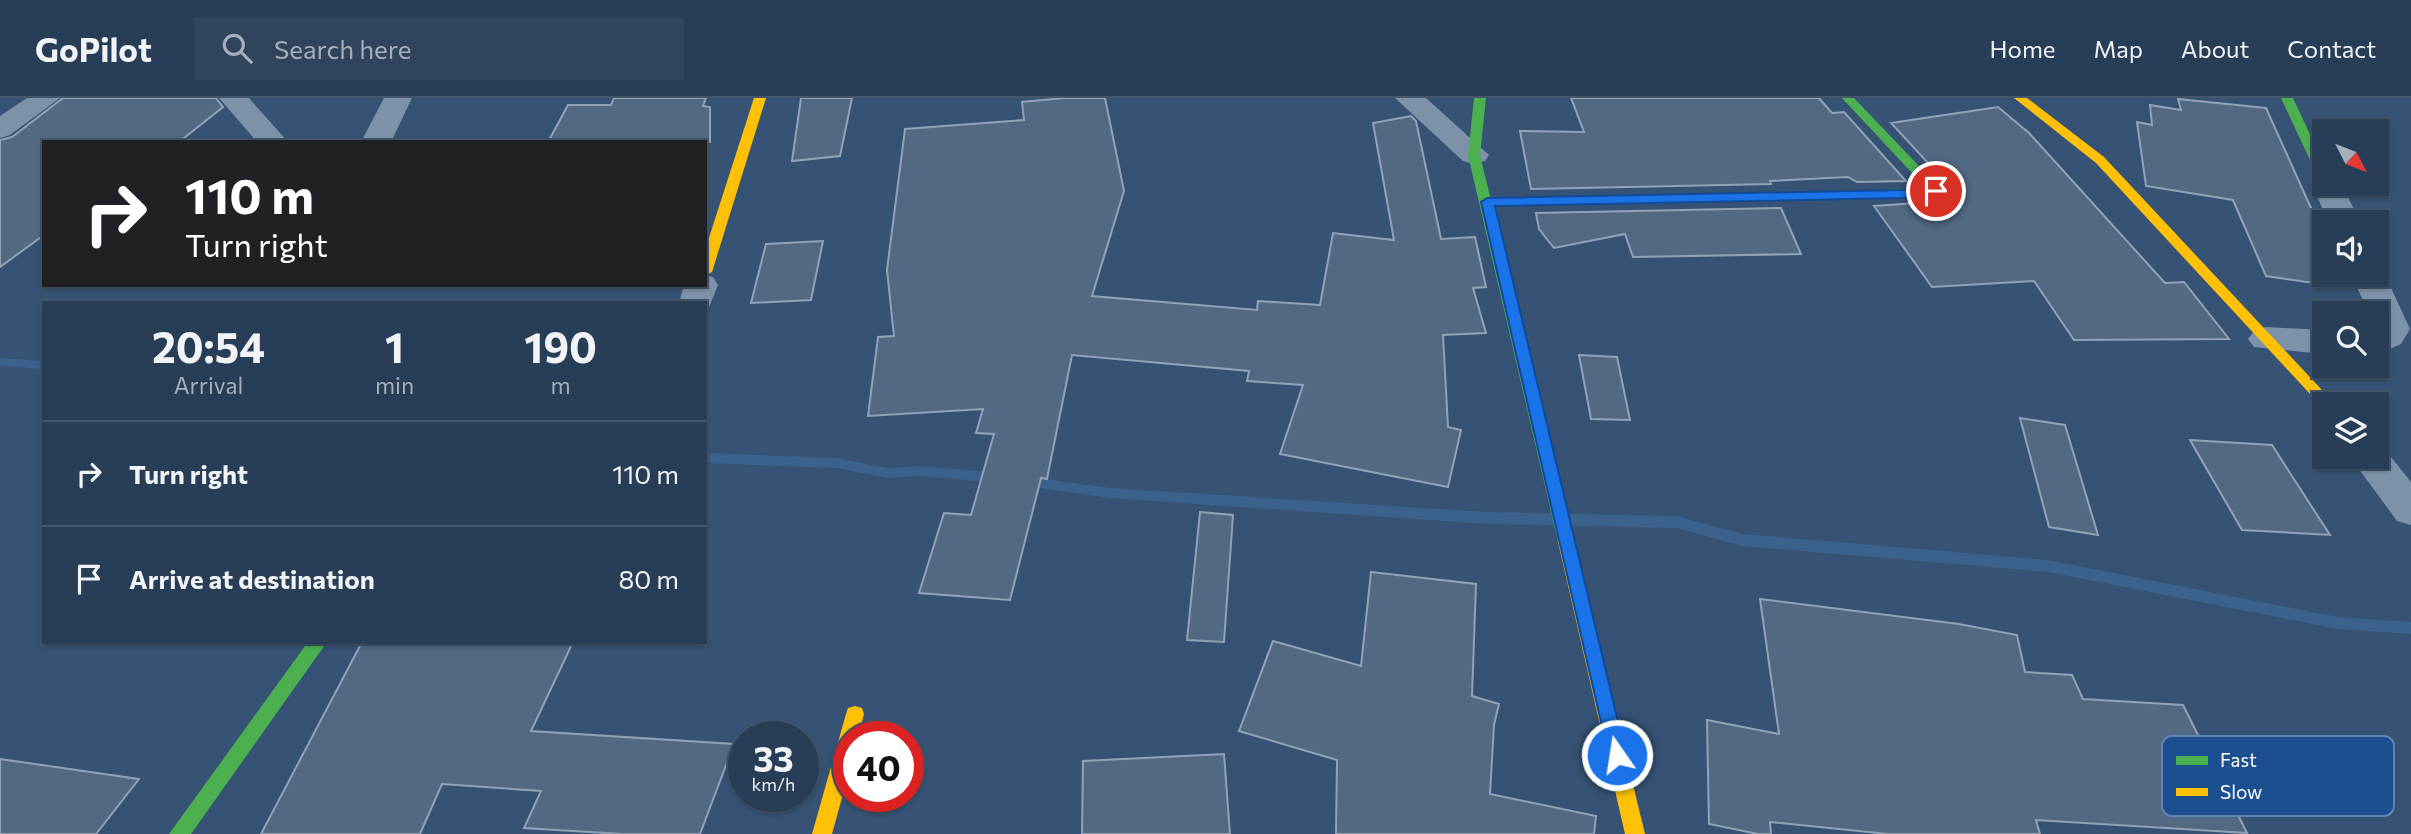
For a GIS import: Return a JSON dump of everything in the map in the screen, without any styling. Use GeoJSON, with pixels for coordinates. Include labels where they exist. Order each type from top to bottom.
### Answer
{"type":"FeatureCollection","features":[{"type":"Feature","properties":{"kind":"street"},"geometry":{"type":"LineString","coordinates":[[0,129],[46,98]]}},
{"type":"Feature","properties":{"kind":"street"},"geometry":{"type":"LineString","coordinates":[[233,98],[271,140]]}},
{"type":"Feature","properties":{"kind":"street"},"geometry":{"type":"LineString","coordinates":[[377,140],[398,98]]}},
{"type":"Feature","properties":{"kind":"street"},"geometry":{"type":"LineString","coordinates":[[707,266],[760,98]]}},
{"type":"Feature","properties":{"kind":"street"},"geometry":{"type":"LineString","coordinates":[[1409,98],[1474,155]]}},
{"type":"Feature","properties":{"kind":"street"},"geometry":{"type":"LineString","coordinates":[[1480,98],[1474,155],[1635,834]]}},
{"type":"Feature","properties":{"kind":"street"},"geometry":{"type":"LineString","coordinates":[[1487,202],[1903,194],[1936,191],[1848,98]]}},
{"type":"Feature","properties":{"kind":"street"},"geometry":{"type":"LineString","coordinates":[[2020,98],[2100,160],[2317,392]]}},
{"type":"Feature","properties":{"kind":"street"},"geometry":{"type":"LineString","coordinates":[[2287,98],[2312,151]]}},
{"type":"Feature","properties":{"kind":"street"},"geometry":{"type":"LineString","coordinates":[[2389,320],[2393,329],[2389,336]]}},
{"type":"Feature","properties":{"kind":"street"},"geometry":{"type":"LineString","coordinates":[[2266,339],[2312,341]]}},
{"type":"Feature","properties":{"kind":"street"},"geometry":{"type":"LineString","coordinates":[[2379,469],[2411,510]]}},
{"type":"Feature","properties":{"kind":"street"},"geometry":{"type":"LineString","coordinates":[[179,834],[317,644]]}},
{"type":"Feature","properties":{"kind":"street"},"geometry":{"type":"LineString","coordinates":[[822,834],[855,713]]}},
{"type":"Feature","properties":{"kind":"building"},"geometry":{"type":"Polygon","coordinates":[[[63,98],[216,98],[223,107],[182,140],[42,140],[42,236],[0,267],[0,140],[12,137],[63,98]]]}},
{"type":"Feature","properties":{"kind":"building"},"geometry":{"type":"Polygon","coordinates":[[[614,98],[706,98],[703,106],[710,107],[710,142],[549,140],[568,105],[611,105],[614,98]]]}},
{"type":"Feature","properties":{"kind":"building"},"geometry":{"type":"Polygon","coordinates":[[[801,98],[852,98],[840,156],[792,161],[801,98]]]}},
{"type":"Feature","properties":{"kind":"building"},"geometry":{"type":"Polygon","coordinates":[[[1105,98],[1124,191],[1092,296],[1257,310],[1258,301],[1320,305],[1333,233],[1394,240],[1373,123],[1411,116],[1416,121],[1441,239],[1475,237],[1486,287],[1473,288],[1486,333],[1443,335],[1448,427],[1461,430],[1448,487],[1280,454],[1303,385],[1247,381],[1249,371],[1072,355],[1047,479],[1041,478],[1010,600],[919,593],[944,513],[971,515],[994,434],[976,433],[983,409],[868,416],[878,337],[894,336],[887,270],[905,129],[1024,120],[1022,102],[1105,98]]]}},
{"type":"Feature","properties":{"kind":"building"},"geometry":{"type":"Polygon","coordinates":[[[1571,98],[1819,98],[1832,113],[1844,112],[1906,181],[1857,182],[1848,177],[1770,181],[1771,184],[1531,189],[1520,131],[1584,132],[1571,98]]]}},
{"type":"Feature","properties":{"kind":"building"},"geometry":{"type":"Polygon","coordinates":[[[2178,99],[2266,108],[2312,210],[2312,283],[2266,276],[2233,200],[2146,186],[2137,122],[2152,125],[2150,105],[2181,110],[2178,99]]]}},
{"type":"Feature","properties":{"kind":"building"},"geometry":{"type":"Polygon","coordinates":[[[1998,107],[2029,133],[2165,283],[2184,282],[2229,339],[2074,340],[2034,281],[1932,287],[1874,206],[1947,201],[1954,191],[1891,123],[1998,107]]]}},
{"type":"Feature","properties":{"kind":"building"},"geometry":{"type":"Polygon","coordinates":[[[1781,208],[1801,254],[1633,257],[1625,234],[1554,248],[1539,229],[1536,213],[1781,208]]]}},
{"type":"Feature","properties":{"kind":"building"},"geometry":{"type":"Polygon","coordinates":[[[823,241],[811,300],[751,303],[766,244],[823,241]]]}},
{"type":"Feature","properties":{"kind":"building"},"geometry":{"type":"Polygon","coordinates":[[[1579,355],[1617,357],[1630,420],[1591,419],[1579,355]]]}},
{"type":"Feature","properties":{"kind":"building"},"geometry":{"type":"Polygon","coordinates":[[[2020,418],[2065,425],[2098,535],[2049,527],[2020,418]]]}},
{"type":"Feature","properties":{"kind":"building"},"geometry":{"type":"Polygon","coordinates":[[[2190,440],[2272,445],[2330,535],[2242,530],[2190,440]]]}},
{"type":"Feature","properties":{"kind":"building"},"geometry":{"type":"Polygon","coordinates":[[[1200,512],[1233,515],[1224,642],[1187,640],[1200,512]]]}},
{"type":"Feature","properties":{"kind":"building"},"geometry":{"type":"Polygon","coordinates":[[[1371,572],[1476,584],[1472,696],[1499,704],[1494,725],[1490,794],[1596,816],[1594,834],[1336,834],[1337,760],[1239,731],[1273,641],[1361,666],[1371,572]]]}},
{"type":"Feature","properties":{"kind":"building"},"geometry":{"type":"Polygon","coordinates":[[[1760,599],[1959,624],[2017,635],[2025,672],[2072,675],[2083,699],[2183,705],[2198,736],[2162,736],[2162,816],[2238,816],[2247,833],[2036,820],[2040,834],[1888,834],[1770,822],[1771,834],[1758,834],[1709,824],[1707,720],[1779,734],[1760,599]]]}},
{"type":"Feature","properties":{"kind":"building"},"geometry":{"type":"Polygon","coordinates":[[[361,644],[572,644],[531,731],[728,744],[728,760],[700,834],[622,834],[524,828],[541,791],[442,784],[420,834],[261,834],[361,644]]]}},
{"type":"Feature","properties":{"kind":"building"},"geometry":{"type":"Polygon","coordinates":[[[1224,754],[1230,834],[1082,834],[1083,761],[1224,754]]]}},
{"type":"Feature","properties":{"kind":"building"},"geometry":{"type":"Polygon","coordinates":[[[0,759],[139,779],[96,834],[0,834],[0,759]]]}},
{"type":"Feature","properties":{"kind":"waterway"},"geometry":{"type":"LineString","coordinates":[[0,362],[42,365]]}},
{"type":"Feature","properties":{"kind":"waterway"},"geometry":{"type":"LineString","coordinates":[[707,458],[836,463],[888,473],[920,471],[1000,478]]}},
{"type":"Feature","properties":{"kind":"waterway"},"geometry":{"type":"LineString","coordinates":[[1023,481],[1110,493],[1487,518],[1677,522],[1742,540],[2048,566],[2338,623],[2411,628]]}},
{"type":"Feature","properties":{"kind":"traffic: fast"},"geometry":{"type":"LineString","coordinates":[[1480,98],[1474,155],[1566,542]]}},
{"type":"Feature","properties":{"kind":"traffic: fast"},"geometry":{"type":"LineString","coordinates":[[1848,98],[1936,191],[1861,195]]}},
{"type":"Feature","properties":{"kind":"traffic: fast"},"geometry":{"type":"LineString","coordinates":[[2287,98],[2312,151]]}},
{"type":"Feature","properties":{"kind":"traffic: fast"},"geometry":{"type":"LineString","coordinates":[[179,834],[317,644]]}},
{"type":"Feature","properties":{"kind":"traffic: slow"},"geometry":{"type":"LineString","coordinates":[[707,266],[760,98]]}},
{"type":"Feature","properties":{"kind":"traffic: slow"},"geometry":{"type":"LineString","coordinates":[[2020,98],[2100,160],[2317,392]]}},
{"type":"Feature","properties":{"kind":"traffic: slow"},"geometry":{"type":"LineString","coordinates":[[1487,202],[1861,195]]}},
{"type":"Feature","properties":{"kind":"traffic: slow"},"geometry":{"type":"LineString","coordinates":[[1566,542],[1635,834]]}},
{"type":"Feature","properties":{"kind":"traffic: slow"},"geometry":{"type":"LineString","coordinates":[[822,834],[855,714]]}},
{"type":"Feature","properties":{"kind":"route"},"geometry":{"type":"LineString","coordinates":[[1617,755],[1487,202],[1903,194],[1936,191]]}}]}
